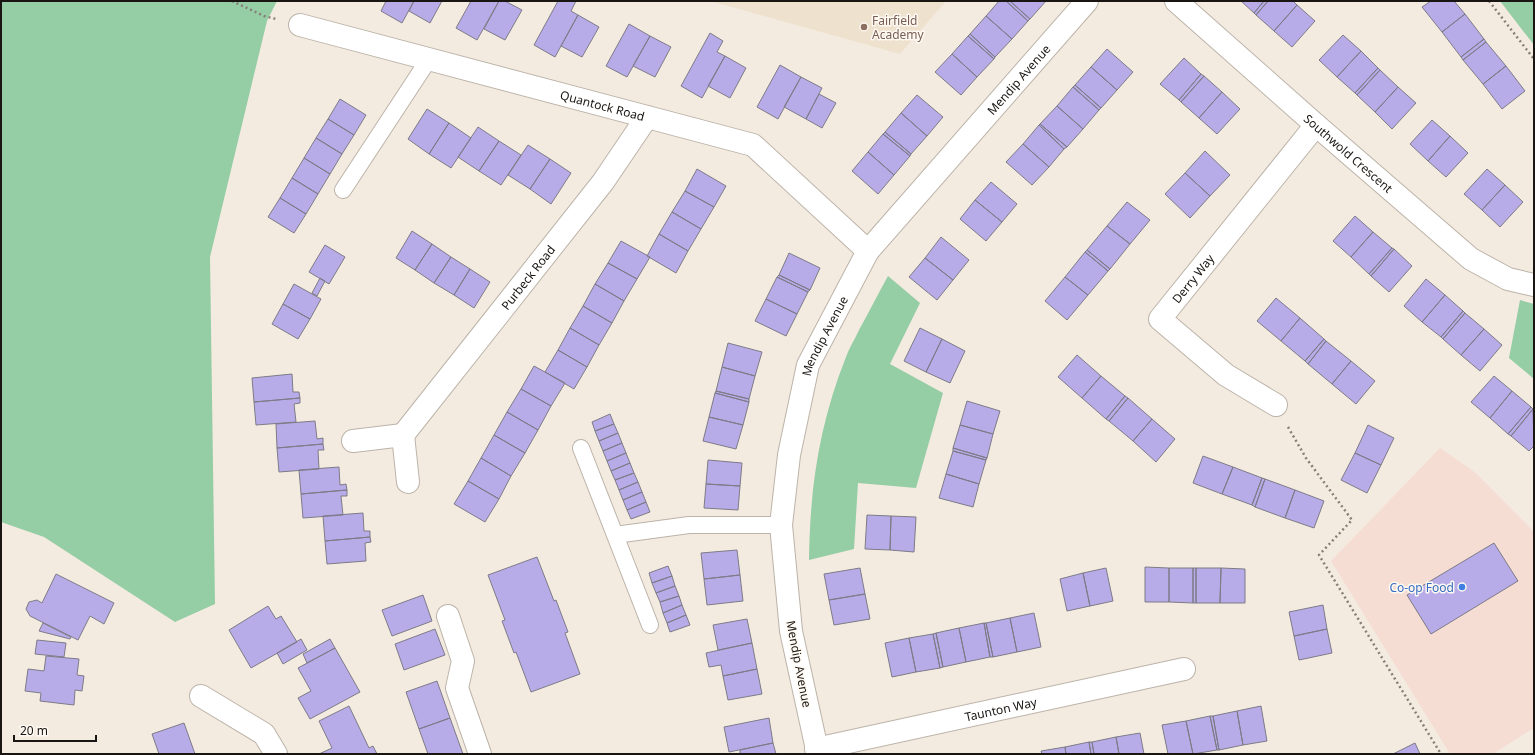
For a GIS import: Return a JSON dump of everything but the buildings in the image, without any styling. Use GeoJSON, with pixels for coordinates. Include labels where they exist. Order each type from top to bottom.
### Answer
{"type":"FeatureCollection","features":[{"type":"Feature","properties":{"kind":"street","name":"Mendip Avenue"},"geometry":{"type":"LineString","coordinates":[[817,751],[791,631],[781,525],[789,455],[808,365],[868,251],[1086,1]]}},
{"type":"Feature","properties":{"kind":"street","name":"Southwold Crescent"},"geometry":{"type":"LineString","coordinates":[[1176,1],[1471,259],[1508,279],[1534,285]]}},
{"type":"Feature","properties":{"kind":"street","name":"Quantock Road"},"geometry":{"type":"LineString","coordinates":[[300,25],[753,144],[868,251]]}},
{"type":"Feature","properties":{"kind":"street","name":"Purbeck Road"},"geometry":{"type":"LineString","coordinates":[[404,435],[603,182],[647,117]]}},
{"type":"Feature","properties":{"kind":"street","name":"Derry Way"},"geometry":{"type":"LineString","coordinates":[[1276,406],[1226,375],[1160,319],[1316,125]]}},
{"type":"Feature","properties":{"kind":"street"},"geometry":{"type":"LineString","coordinates":[[353,441],[404,435],[408,482]]}},
{"type":"Feature","properties":{"kind":"street"},"geometry":{"type":"LineString","coordinates":[[448,616],[463,661],[457,688],[480,754]]}},
{"type":"Feature","properties":{"kind":"street","name":"Taunton Way"},"geometry":{"type":"LineString","coordinates":[[817,751],[1184,669]]}},
{"type":"Feature","properties":{"kind":"street"},"geometry":{"type":"LineString","coordinates":[[201,696],[264,734],[276,754]]}},
{"type":"Feature","properties":{"kind":"lane"},"geometry":{"type":"LineString","coordinates":[[343,190],[429,59]]}},
{"type":"Feature","properties":{"kind":"lane"},"geometry":{"type":"LineString","coordinates":[[581,448],[650,625]]}},
{"type":"Feature","properties":{"kind":"lane"},"geometry":{"type":"LineString","coordinates":[[615,535],[689,525],[781,525]]}},
{"type":"Feature","properties":{"kind":"path"},"geometry":{"type":"LineString","coordinates":[[232,1],[264,16],[300,25]]}},
{"type":"Feature","properties":{"kind":"path"},"geometry":{"type":"LineString","coordinates":[[1489,1],[1534,59]]}},
{"type":"Feature","properties":{"kind":"path"},"geometry":{"type":"LineString","coordinates":[[1276,406],[1306,458],[1352,520],[1319,555],[1441,754]]}},
{"type":"Feature","properties":{"kind":"shaded area","name":"Fairfield Academy"},"geometry":{"type":"Polygon","coordinates":[[[710,1],[946,1],[900,54],[710,1]]]}},
{"type":"Feature","properties":{"kind":"shaded area"},"geometry":{"type":"Polygon","coordinates":[[[1440,448],[1476,473],[1534,532],[1534,728],[1493,754],[1450,754],[1331,561],[1440,448]]]}},
{"type":"Feature","properties":{"kind":"green space"},"geometry":{"type":"Polygon","coordinates":[[[1,1],[277,1],[267,21],[210,257],[215,604],[175,622],[44,537],[1,522],[1,1]]]}},
{"type":"Feature","properties":{"kind":"green space"},"geometry":{"type":"Polygon","coordinates":[[[1500,1],[1534,1],[1534,45],[1500,1]]]}},
{"type":"Feature","properties":{"kind":"green space"},"geometry":{"type":"Polygon","coordinates":[[[888,276],[920,303],[890,364],[943,393],[916,488],[858,483],[854,549],[809,560],[811,507],[814,482],[829,407],[849,350],[888,276]]]}},
{"type":"Feature","properties":{"kind":"green space"},"geometry":{"type":"Polygon","coordinates":[[[1520,300],[1534,304],[1534,379],[1509,358],[1520,300]]]}},
{"type":"Feature","properties":{"kind":"place","name":"Fairfield Academy"},"geometry":{"type":"Point","coordinates":[864,27]}},
{"type":"Feature","properties":{"kind":"place","name":"Co-op Food"},"geometry":{"type":"Point","coordinates":[1462,587]}}]}
